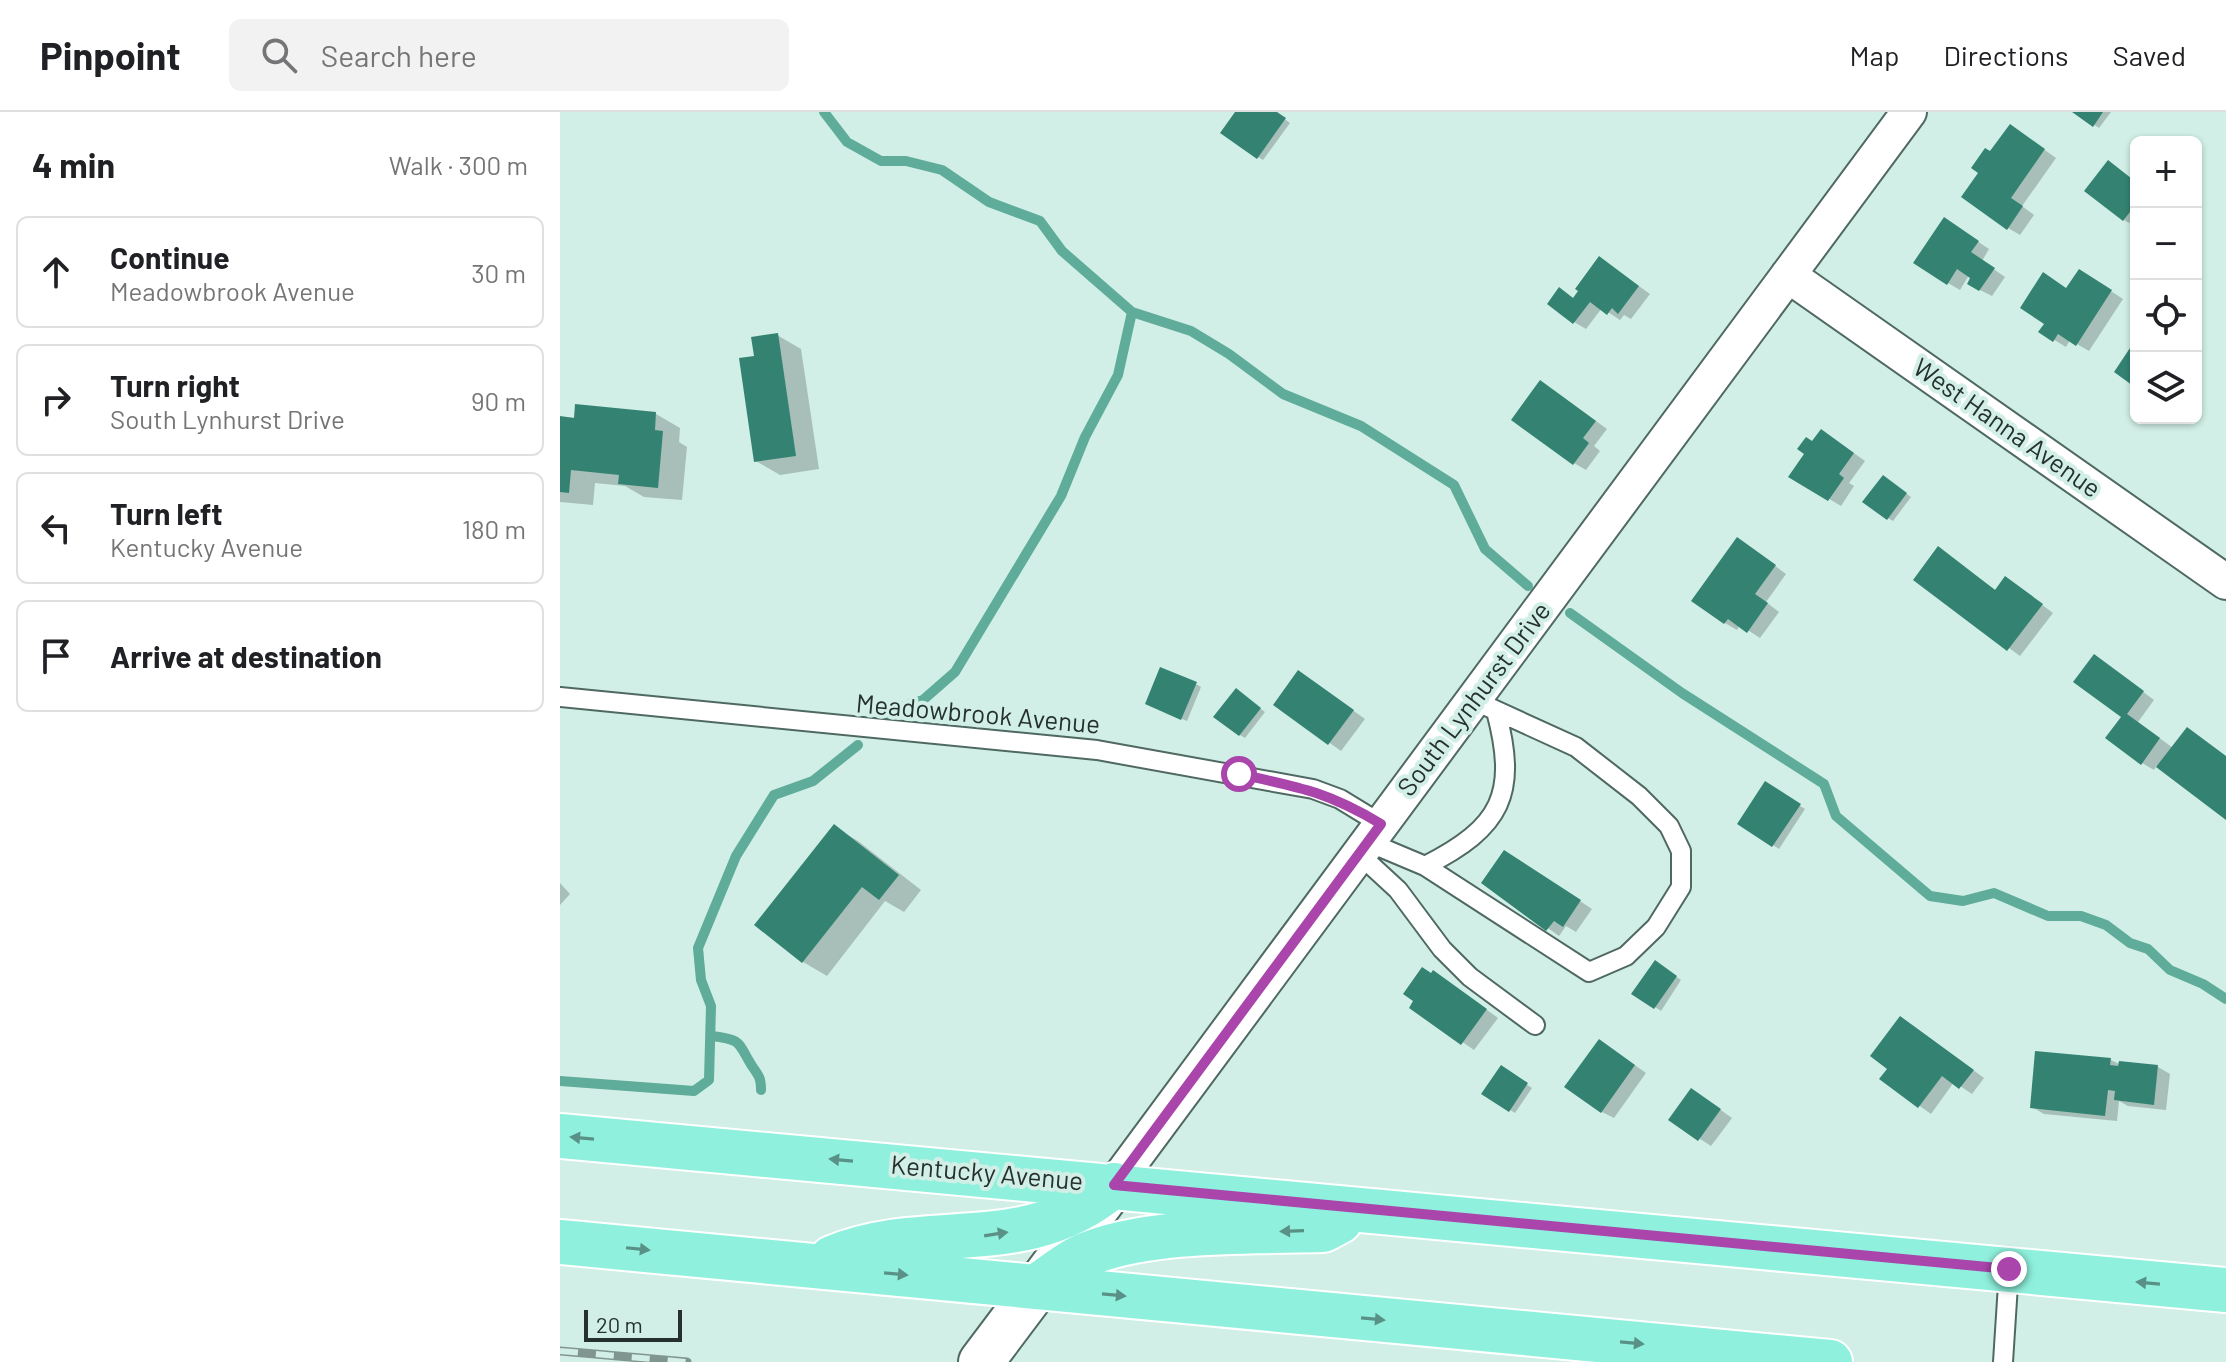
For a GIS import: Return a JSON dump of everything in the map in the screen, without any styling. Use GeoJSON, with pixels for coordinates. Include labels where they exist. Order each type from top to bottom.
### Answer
{"type":"FeatureCollection","features":[{"type":"Feature","properties":{"kind":"main road","name":"Kentucky Avenue"},"geometry":{"type":"LineString","coordinates":[[560,1136],[2226,1290]]}},
{"type":"Feature","properties":{"kind":"main road"},"geometry":{"type":"LineString","coordinates":[[811,1266],[851,1250],[882,1243],[969,1238],[1026,1229],[1079,1209],[1114,1185]]}},
{"type":"Feature","properties":{"kind":"main road","name":"South Lynhurst Drive"},"geometry":{"type":"LineString","coordinates":[[981,1362],[1114,1185]]}},
{"type":"Feature","properties":{"kind":"main road"},"geometry":{"type":"LineString","coordinates":[[1036,1287],[1082,1257],[1111,1246],[1190,1236],[1323,1230],[1364,1208]]}},
{"type":"Feature","properties":{"kind":"main road"},"geometry":{"type":"LineString","coordinates":[[560,1242],[1830,1362]]}},
{"type":"Feature","properties":{"kind":"street","name":"South Lynhurst Drive"},"geometry":{"type":"LineString","coordinates":[[1114,1185],[1369,840],[1485,705],[1788,275],[1909,112]]}},
{"type":"Feature","properties":{"kind":"street","name":"West Hanna Avenue"},"geometry":{"type":"LineString","coordinates":[[1788,275],[2226,582]]}},
{"type":"Feature","properties":{"kind":"lane","name":"Meadowbrook Avenue"},"geometry":{"type":"LineString","coordinates":[[560,697],[1097,750],[1313,789],[1340,799],[1369,840]]}},
{"type":"Feature","properties":{"kind":"lane"},"geometry":{"type":"LineString","coordinates":[[1425,866],[1459,849],[1483,828],[1498,802],[1506,776],[1507,752],[1485,705]]}},
{"type":"Feature","properties":{"kind":"lane"},"geometry":{"type":"LineString","coordinates":[[1369,840],[1425,866],[1589,972],[1626,956],[1656,927],[1681,887],[1681,851],[1669,826],[1639,796],[1576,747],[1485,705]]}},
{"type":"Feature","properties":{"kind":"lane"},"geometry":{"type":"LineString","coordinates":[[1369,840],[1398,890],[1442,949],[1470,977],[1535,1025]]}},
{"type":"Feature","properties":{"kind":"lane"},"geometry":{"type":"LineString","coordinates":[[2003,1362],[2009,1269]]}},
{"type":"Feature","properties":{"kind":"building"},"geometry":{"type":"Polygon","coordinates":[[[1235,112],[1277,112],[1286,118],[1257,159],[1220,133],[1235,112]]]}},
{"type":"Feature","properties":{"kind":"building"},"geometry":{"type":"Polygon","coordinates":[[[2072,112],[2103,112],[2093,127],[2072,112]]]}},
{"type":"Feature","properties":{"kind":"building"},"geometry":{"type":"Polygon","coordinates":[[[2010,124],[2045,149],[2011,198],[2023,206],[2007,230],[1961,197],[1978,173],[1971,168],[1985,148],[1990,151],[2010,124]]]}},
{"type":"Feature","properties":{"kind":"building"},"geometry":{"type":"Polygon","coordinates":[[[2108,160],[2130,177],[2130,212],[2123,221],[2084,191],[2108,160]]]}},
{"type":"Feature","properties":{"kind":"building"},"geometry":{"type":"Polygon","coordinates":[[[1944,217],[1979,241],[1971,252],[1995,268],[1979,291],[1967,284],[1970,278],[1957,269],[1947,285],[1913,263],[1944,217]]]}},
{"type":"Feature","properties":{"kind":"building"},"geometry":{"type":"Polygon","coordinates":[[[1599,256],[1639,286],[1618,314],[1612,308],[1607,315],[1590,302],[1573,324],[1547,304],[1559,287],[1573,298],[1578,291],[1575,289],[1599,256]]]}},
{"type":"Feature","properties":{"kind":"building"},"geometry":{"type":"Polygon","coordinates":[[[2079,269],[2112,290],[2076,346],[2058,334],[2053,342],[2038,332],[2044,324],[2020,308],[2043,272],[2066,288],[2079,269]]]}},
{"type":"Feature","properties":{"kind":"building"},"geometry":{"type":"Polygon","coordinates":[[[778,333],[796,456],[754,462],[739,358],[754,356],[751,337],[778,333]]]}},
{"type":"Feature","properties":{"kind":"building"},"geometry":{"type":"Polygon","coordinates":[[[2130,348],[2130,384],[2114,372],[2130,348]]]}},
{"type":"Feature","properties":{"kind":"building"},"geometry":{"type":"Polygon","coordinates":[[[1540,380],[1596,421],[1583,438],[1589,443],[1573,465],[1511,420],[1540,380]]]}},
{"type":"Feature","properties":{"kind":"building"},"geometry":{"type":"Polygon","coordinates":[[[575,404],[656,412],[655,430],[663,431],[658,488],[618,484],[619,475],[571,470],[569,493],[560,492],[560,416],[574,418],[575,404]]]}},
{"type":"Feature","properties":{"kind":"building"},"geometry":{"type":"Polygon","coordinates":[[[1821,429],[1854,453],[1839,474],[1844,478],[1828,501],[1788,477],[1804,454],[1797,449],[1806,437],[1812,441],[1821,429]]]}},
{"type":"Feature","properties":{"kind":"building"},"geometry":{"type":"Polygon","coordinates":[[[1883,475],[1907,493],[1887,520],[1862,502],[1883,475]]]}},
{"type":"Feature","properties":{"kind":"building"},"geometry":{"type":"Polygon","coordinates":[[[1737,537],[1776,565],[1755,594],[1768,603],[1747,633],[1728,619],[1724,624],[1691,601],[1737,537]]]}},
{"type":"Feature","properties":{"kind":"building"},"geometry":{"type":"Polygon","coordinates":[[[1938,546],[1995,590],[2005,576],[2043,604],[2007,651],[1913,580],[1938,546]]]}},
{"type":"Feature","properties":{"kind":"building"},"geometry":{"type":"Polygon","coordinates":[[[2094,654],[2144,691],[2127,714],[2160,738],[2141,765],[2105,738],[2121,717],[2073,682],[2094,654]]]}},
{"type":"Feature","properties":{"kind":"building"},"geometry":{"type":"Polygon","coordinates":[[[1160,667],[1197,682],[1181,720],[1145,704],[1160,667]]]}},
{"type":"Feature","properties":{"kind":"building"},"geometry":{"type":"Polygon","coordinates":[[[1298,670],[1354,710],[1328,745],[1273,705],[1298,670]]]}},
{"type":"Feature","properties":{"kind":"building"},"geometry":{"type":"Polygon","coordinates":[[[1236,688],[1261,708],[1239,736],[1213,717],[1236,688]]]}},
{"type":"Feature","properties":{"kind":"building"},"geometry":{"type":"Polygon","coordinates":[[[2187,727],[2226,756],[2226,820],[2156,767],[2187,727]]]}},
{"type":"Feature","properties":{"kind":"building"},"geometry":{"type":"Polygon","coordinates":[[[1765,781],[1801,804],[1772,847],[1737,824],[1765,781]]]}},
{"type":"Feature","properties":{"kind":"building"},"geometry":{"type":"Polygon","coordinates":[[[834,824],[899,875],[879,900],[862,887],[802,963],[754,925],[834,824]]]}},
{"type":"Feature","properties":{"kind":"building"},"geometry":{"type":"Polygon","coordinates":[[[1504,850],[1581,900],[1563,927],[1554,921],[1546,931],[1481,883],[1504,850]]]}},
{"type":"Feature","properties":{"kind":"building"},"geometry":{"type":"Polygon","coordinates":[[[1655,960],[1677,976],[1654,1009],[1631,994],[1655,960]]]}},
{"type":"Feature","properties":{"kind":"building"},"geometry":{"type":"Polygon","coordinates":[[[1422,967],[1431,973],[1433,970],[1487,1009],[1461,1045],[1409,1008],[1413,1001],[1403,994],[1422,967]]]}},
{"type":"Feature","properties":{"kind":"building"},"geometry":{"type":"Polygon","coordinates":[[[1900,1016],[1974,1070],[1959,1089],[1942,1076],[1918,1108],[1879,1079],[1887,1069],[1870,1056],[1900,1016]]]}},
{"type":"Feature","properties":{"kind":"building"},"geometry":{"type":"Polygon","coordinates":[[[1599,1039],[1635,1065],[1601,1113],[1564,1087],[1599,1039]]]}},
{"type":"Feature","properties":{"kind":"building"},"geometry":{"type":"Polygon","coordinates":[[[2035,1051],[2111,1058],[2110,1065],[2118,1066],[2119,1061],[2158,1065],[2154,1105],[2114,1100],[2115,1091],[2108,1090],[2105,1116],[2030,1108],[2035,1051]]]}},
{"type":"Feature","properties":{"kind":"building"},"geometry":{"type":"Polygon","coordinates":[[[1501,1065],[1528,1083],[1509,1112],[1481,1094],[1501,1065]]]}},
{"type":"Feature","properties":{"kind":"building"},"geometry":{"type":"Polygon","coordinates":[[[1691,1088],[1721,1109],[1698,1141],[1668,1120],[1691,1088]]]}},
{"type":"Feature","properties":{"kind":"waterway"},"geometry":{"type":"LineString","coordinates":[[824,112],[847,142],[881,161],[906,161],[942,170],[989,202],[1040,221],[1062,251],[1132,312],[1191,331],[1229,354],[1283,394],[1361,426],[1454,485],[1485,549],[1528,586]]}},
{"type":"Feature","properties":{"kind":"waterway"},"geometry":{"type":"LineString","coordinates":[[876,722],[898,708],[923,700],[955,672],[1061,496],[1085,437],[1118,375],[1132,312]]}},
{"type":"Feature","properties":{"kind":"waterway"},"geometry":{"type":"LineString","coordinates":[[1570,613],[1682,693],[1824,784],[1836,816],[1930,896],[1963,901],[1994,893],[2048,916],[2081,916],[2106,925],[2130,943],[2148,949],[2170,970],[2203,984],[2226,999]]}},
{"type":"Feature","properties":{"kind":"waterway"},"geometry":{"type":"LineString","coordinates":[[560,1081],[694,1091],[709,1080],[711,1006],[701,980],[698,948],[736,856],[774,795],[813,781],[858,745]]}},
{"type":"Feature","properties":{"kind":"waterway"},"geometry":{"type":"LineString","coordinates":[[712,1036],[729,1039],[741,1047],[759,1077],[761,1090]]}},
{"type":"Feature","properties":{"kind":"railway"},"geometry":{"type":"LineString","coordinates":[[560,1351],[687,1362]]}},
{"type":"Feature","properties":{"kind":"route"},"geometry":{"type":"LineString","coordinates":[[1239,774],[1313,789],[1340,799],[1381,824],[1114,1185],[2009,1269]]}}]}
